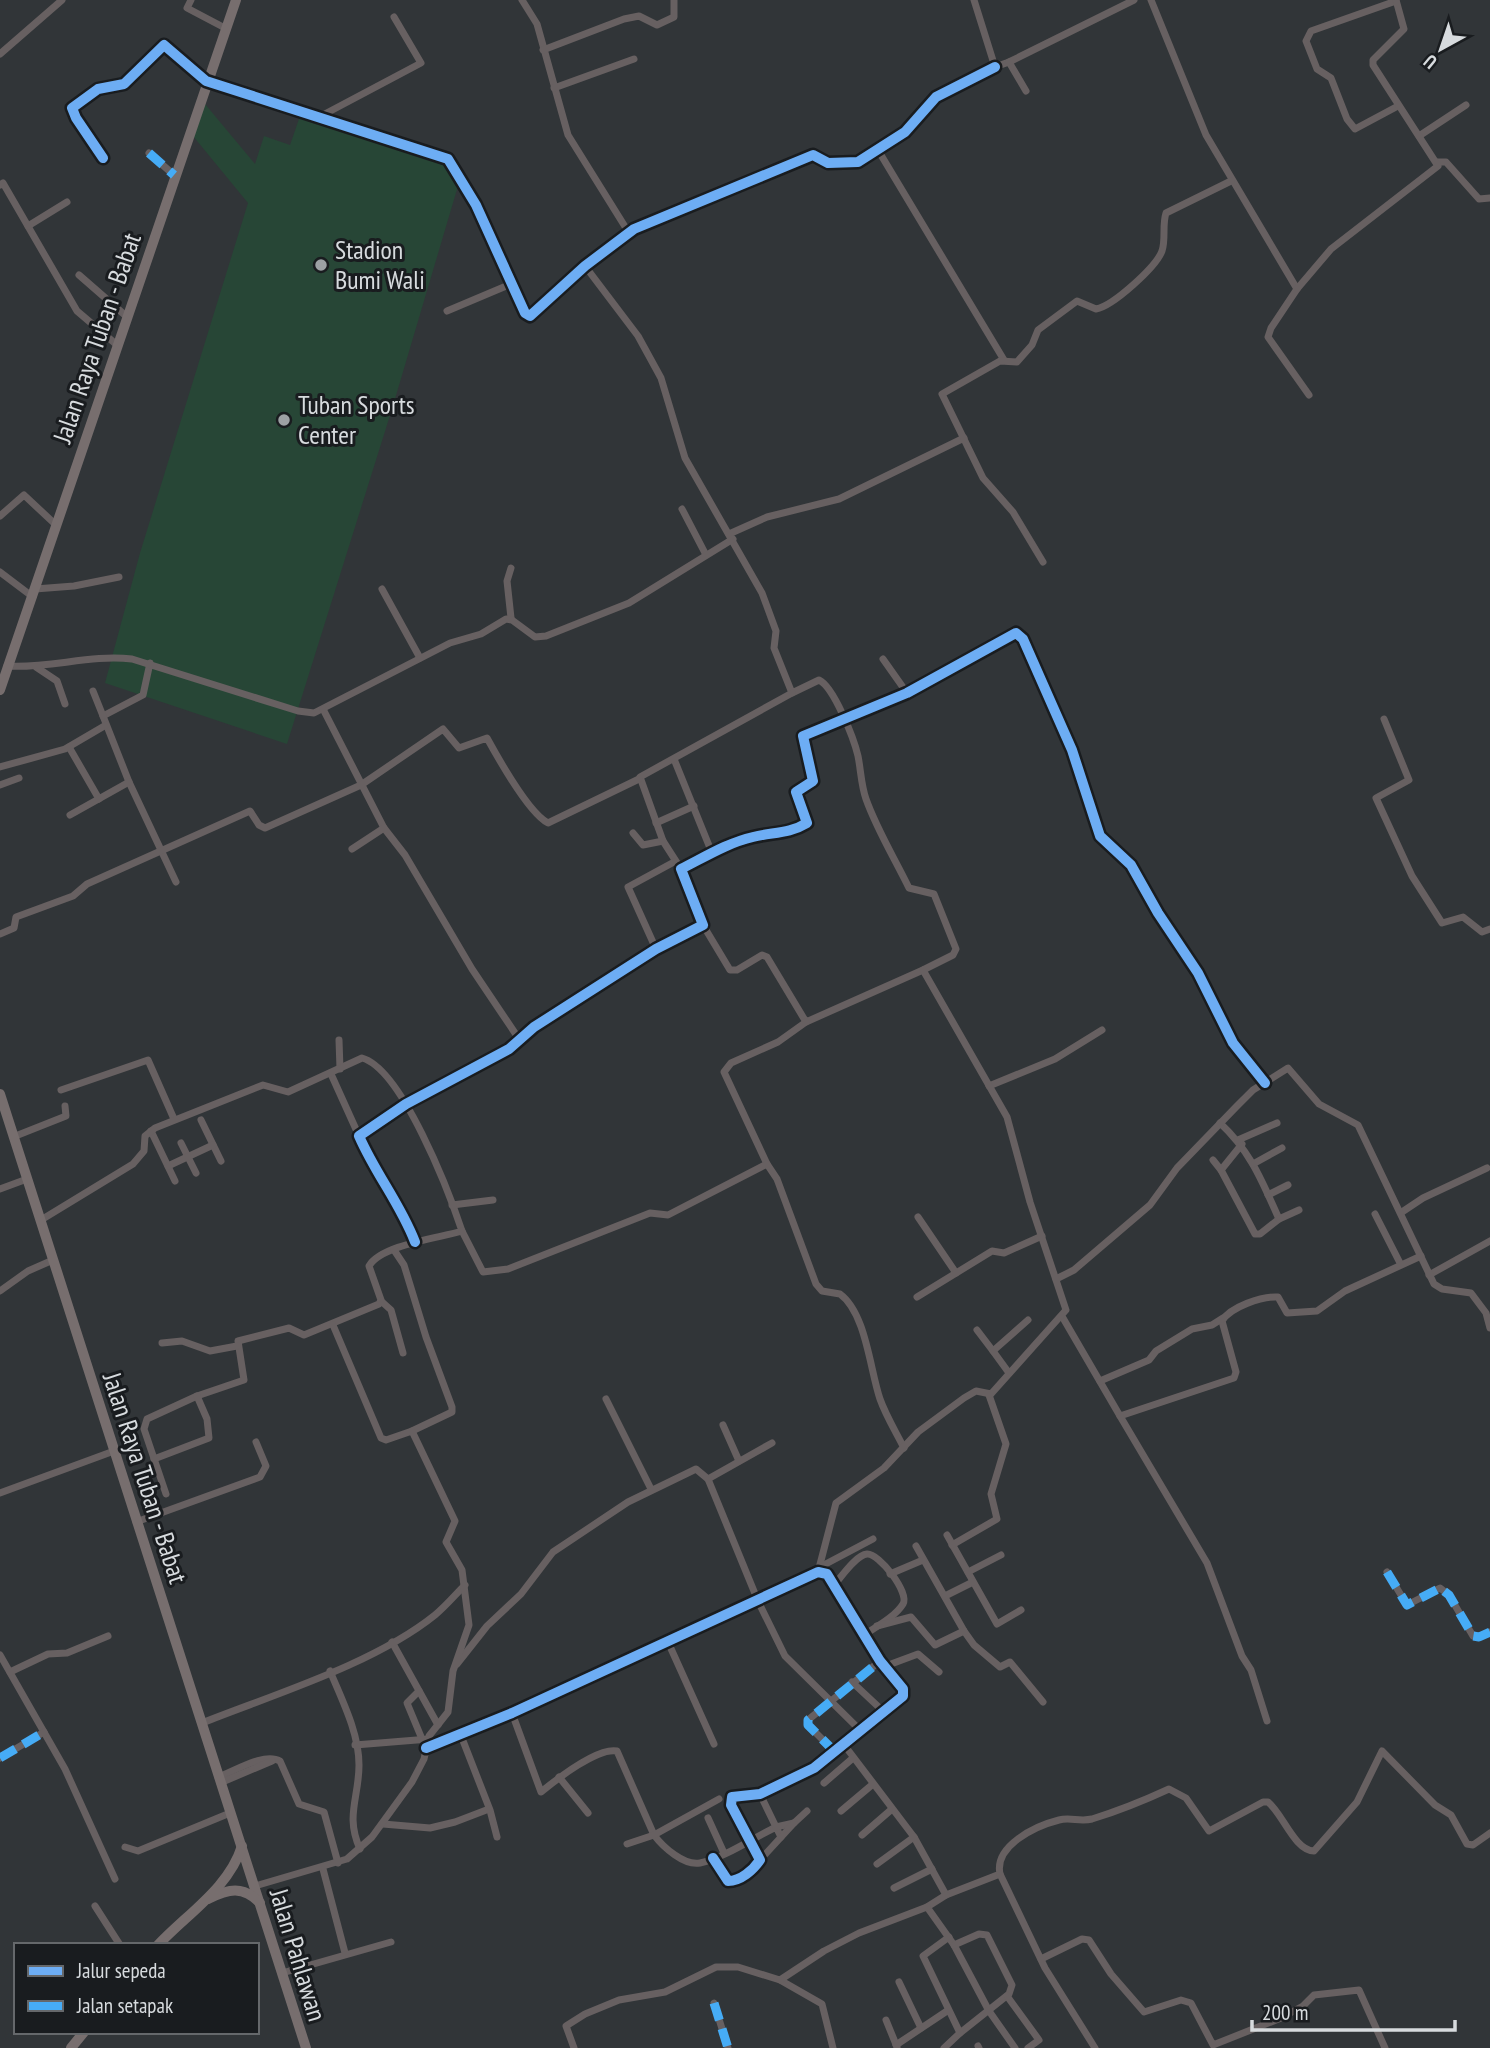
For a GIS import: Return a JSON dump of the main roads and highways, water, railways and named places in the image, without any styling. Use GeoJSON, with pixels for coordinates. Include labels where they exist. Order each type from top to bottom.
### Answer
{"type":"FeatureCollection","features":[{"type":"Feature","properties":{"kind":"highway","name":"Jalan Raya Tuban - Babat"},"geometry":{"type":"LineString","coordinates":[[0,690],[206,81],[236,0]]}},
{"type":"Feature","properties":{"kind":"highway","name":"Jalan Raya Tuban - Babat"},"geometry":{"type":"LineString","coordinates":[[0,1094],[251,1874]]}},
{"type":"Feature","properties":{"kind":"highway"},"geometry":{"type":"LineString","coordinates":[[160,1943],[229,1874],[242,1846]]}},
{"type":"Feature","properties":{"kind":"highway","name":"Jalan Pahlawan"},"geometry":{"type":"LineString","coordinates":[[251,1874],[306,2048]]}},
{"type":"Feature","properties":{"kind":"highway"},"geometry":{"type":"LineString","coordinates":[[201,1904],[238,1889],[252,1895],[260,1903]]}},
{"type":"Feature","properties":{"kind":"highway"},"geometry":{"type":"LineString","coordinates":[[71,2048],[82,2034]]}},
{"type":"Feature","properties":{"kind":"place","name":"Stadion Bumi Wali"},"geometry":{"type":"Point","coordinates":[321,265]}},
{"type":"Feature","properties":{"kind":"place","name":"Tuban Sports Center"},"geometry":{"type":"Point","coordinates":[284,420]}}]}
